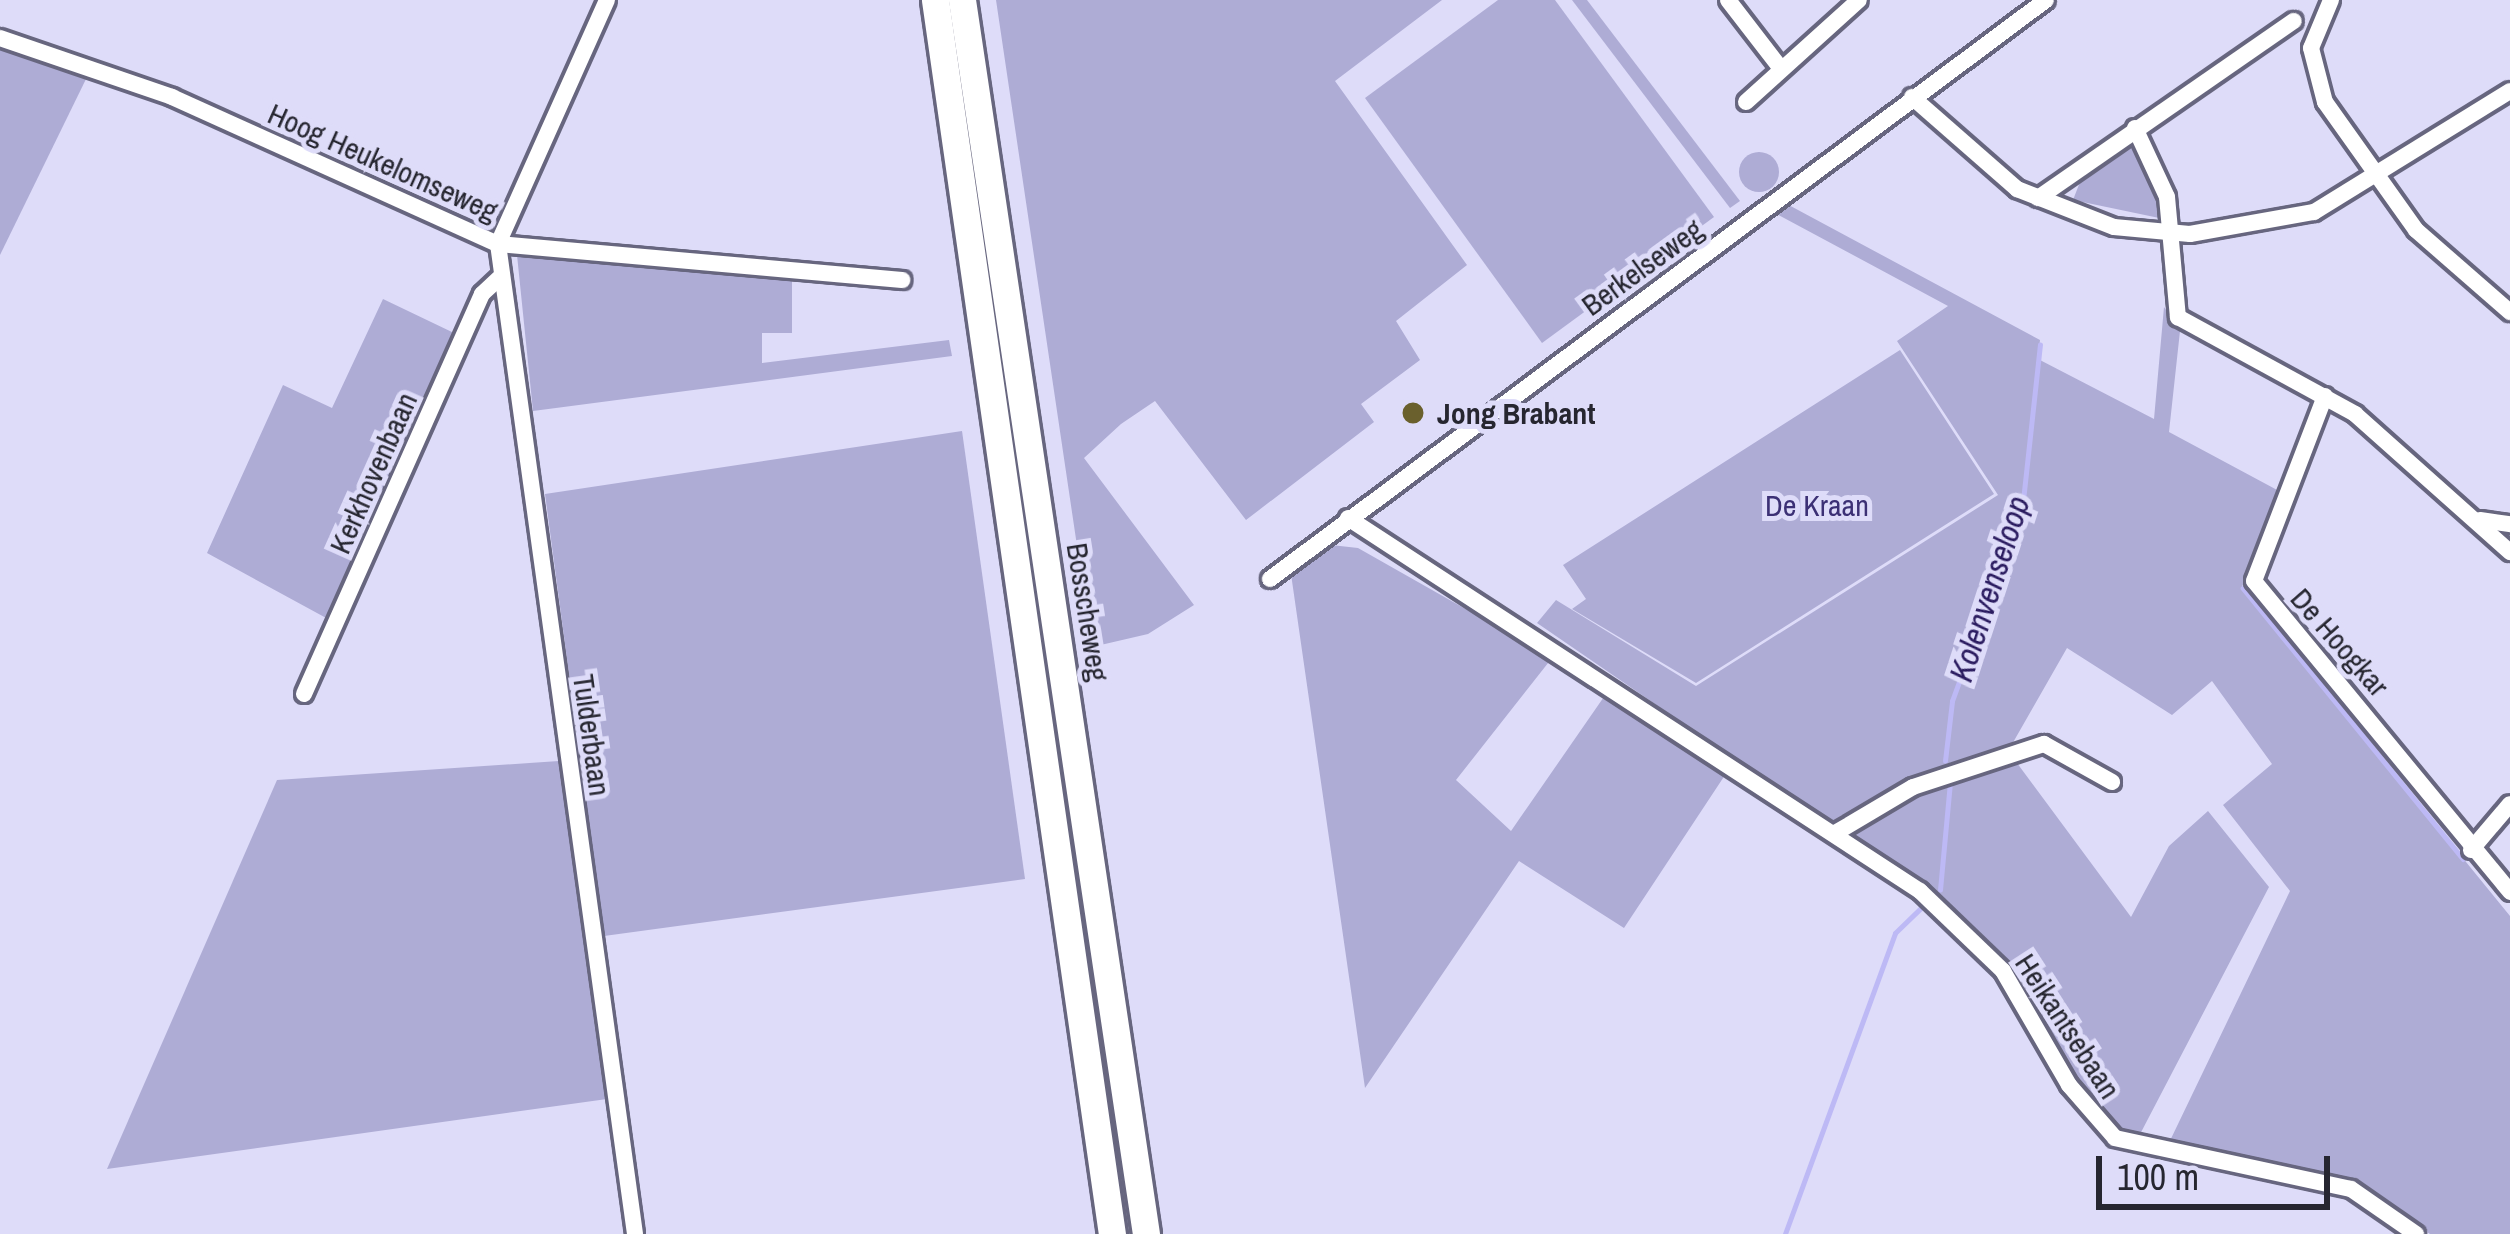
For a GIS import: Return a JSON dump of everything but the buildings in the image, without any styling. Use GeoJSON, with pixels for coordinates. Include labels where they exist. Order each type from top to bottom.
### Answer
{"type":"FeatureCollection","features":[{"type":"Feature","properties":{"kind":"main road"},"geometry":{"type":"LineString","coordinates":[[935,0],[1112,1234]]}},
{"type":"Feature","properties":{"kind":"main road","name":"Bosscheweg"},"geometry":{"type":"LineString","coordinates":[[962,0],[1147,1234]]}},
{"type":"Feature","properties":{"kind":"street"},"geometry":{"type":"LineString","coordinates":[[498,244],[607,0]]}},
{"type":"Feature","properties":{"kind":"street"},"geometry":{"type":"LineString","coordinates":[[1728,0],[1778,65]]}},
{"type":"Feature","properties":{"kind":"street"},"geometry":{"type":"LineString","coordinates":[[1746,102],[1778,65],[1859,0]]}},
{"type":"Feature","properties":{"kind":"street","name":"Berkelseweg"},"geometry":{"type":"LineString","coordinates":[[1270,579],[2046,0]]}},
{"type":"Feature","properties":{"kind":"street"},"geometry":{"type":"LineString","coordinates":[[2331,0],[2312,67],[2378,179],[2441,258],[2510,312]]}},
{"type":"Feature","properties":{"kind":"street"},"geometry":{"type":"LineString","coordinates":[[2038,198],[2294,20]]}},
{"type":"Feature","properties":{"kind":"street","name":"Hoog Heukelomseweg"},"geometry":{"type":"LineString","coordinates":[[0,38],[172,97],[498,244],[902,280]]}},
{"type":"Feature","properties":{"kind":"street"},"geometry":{"type":"LineString","coordinates":[[1912,97],[1973,160],[2038,198],[2170,233],[2276,223],[2378,179],[2510,91]]}},
{"type":"Feature","properties":{"kind":"street"},"geometry":{"type":"LineString","coordinates":[[2135,128],[2159,169],[2178,317],[2325,396],[2480,520],[2510,552]]}},
{"type":"Feature","properties":{"kind":"street","name":"Tulderbaan"},"geometry":{"type":"LineString","coordinates":[[498,244],[499,278],[635,1234]]}},
{"type":"Feature","properties":{"kind":"street","name":"Kerkhovenbaan"},"geometry":{"type":"LineString","coordinates":[[304,694],[482,294],[499,278]]}},
{"type":"Feature","properties":{"kind":"street","name":"De Hoogkar"},"geometry":{"type":"LineString","coordinates":[[2325,396],[2254,581],[2510,892]]}},
{"type":"Feature","properties":{"kind":"street"},"geometry":{"type":"LineString","coordinates":[[2480,520],[2490,513],[2510,524]]}},
{"type":"Feature","properties":{"kind":"street","name":"Heikantsebaan"},"geometry":{"type":"LineString","coordinates":[[1348,518],[1837,832],[1992,957],[2086,1111],[2115,1138],[2351,1189],[2416,1234]]}},
{"type":"Feature","properties":{"kind":"street"},"geometry":{"type":"LineString","coordinates":[[1837,832],[1913,788],[2044,744],[2112,782]]}},
{"type":"Feature","properties":{"kind":"street"},"geometry":{"type":"LineString","coordinates":[[2471,850],[2510,804]]}},
{"type":"Feature","properties":{"kind":"green space"},"geometry":{"type":"Polygon","coordinates":[[[996,0],[1442,0],[1335,81],[1467,265],[1396,321],[1420,360],[1361,404],[1374,422],[1246,520],[1155,401],[1121,424],[1084,458],[1194,605],[1148,634],[1092,647],[996,0]]]}},
{"type":"Feature","properties":{"kind":"green space"},"geometry":{"type":"Polygon","coordinates":[[[1498,0],[1555,0],[1714,217],[1542,343],[1365,98],[1498,0]]]}},
{"type":"Feature","properties":{"kind":"green space"},"geometry":{"type":"Polygon","coordinates":[[[1572,0],[1587,0],[1740,201],[1730,208],[1572,0]]]}},
{"type":"Feature","properties":{"kind":"green space"},"geometry":{"type":"Polygon","coordinates":[[[0,46],[87,77],[0,255],[0,46]]]}},
{"type":"Feature","properties":{"kind":"green space"},"geometry":{"type":"Polygon","coordinates":[[[2137,143],[2164,219],[2073,200],[2080,182],[2137,143]]]}},
{"type":"Feature","properties":{"kind":"green space"},"geometry":{"type":"Polygon","coordinates":[[[1759,152],[1773,158],[1779,172],[1773,186],[1759,192],[1745,186],[1739,172],[1745,158],[1759,152]]]}},
{"type":"Feature","properties":{"kind":"green space"},"geometry":{"type":"Polygon","coordinates":[[[1785,203],[2040,340],[2038,359],[2154,419],[2164,307],[2180,331],[2169,432],[2279,491],[2242,587],[2510,916],[2510,1234],[2430,1234],[2355,1184],[2166,1149],[2290,891],[2223,805],[2272,764],[2212,681],[2172,715],[2067,648],[2011,746],[1946,764],[1945,781],[2017,763],[2131,917],[2169,846],[2208,811],[2269,887],[2137,1140],[2092,1108],[1997,955],[1945,903],[1537,623],[1556,600],[1696,686],[1998,495],[1897,341],[1948,306],[1773,212],[1785,203]]]}},
{"type":"Feature","properties":{"kind":"green space"},"geometry":{"type":"Polygon","coordinates":[[[517,255],[792,279],[792,333],[762,333],[762,363],[949,340],[952,356],[533,411],[517,255]]]}},
{"type":"Feature","properties":{"kind":"green space"},"geometry":{"type":"Polygon","coordinates":[[[383,299],[454,333],[328,619],[207,553],[283,385],[332,408],[383,299]]]}},
{"type":"Feature","properties":{"kind":"green space","name":"De Kraan"},"geometry":{"type":"Polygon","coordinates":[[[1900,350],[1994,494],[1696,683],[1572,609],[1586,599],[1563,565],[1900,350]]]}},
{"type":"Feature","properties":{"kind":"green space"},"geometry":{"type":"Polygon","coordinates":[[[962,431],[1025,879],[604,936],[545,494],[962,431]]]}},
{"type":"Feature","properties":{"kind":"green space"},"geometry":{"type":"Polygon","coordinates":[[[1331,545],[1358,548],[1552,658],[1456,780],[1511,831],[1608,691],[1729,769],[1624,928],[1519,861],[1365,1088],[1291,574],[1331,545]]]}},
{"type":"Feature","properties":{"kind":"green space"},"geometry":{"type":"Polygon","coordinates":[[[559,761],[607,1099],[107,1169],[277,780],[559,761]]]}},
{"type":"Feature","properties":{"kind":"waterway","name":"Kolenvenseloop"},"geometry":{"type":"LineString","coordinates":[[1945,761],[1952,701],[2022,510],[2040,345]]}},
{"type":"Feature","properties":{"kind":"waterway"},"geometry":{"type":"LineString","coordinates":[[2243,588],[2463,859]]}},
{"type":"Feature","properties":{"kind":"waterway","name":"Kolenvenseloop"},"geometry":{"type":"LineString","coordinates":[[1940,890],[1950,782]]}},
{"type":"Feature","properties":{"kind":"waterway","name":"Kolenvenseloop"},"geometry":{"type":"LineString","coordinates":[[1785,1234],[1895,933],[1922,907]]}},
{"type":"Feature","properties":{"kind":"place","name":"Jong Brabant"},"geometry":{"type":"Point","coordinates":[1413,413]}}]}
